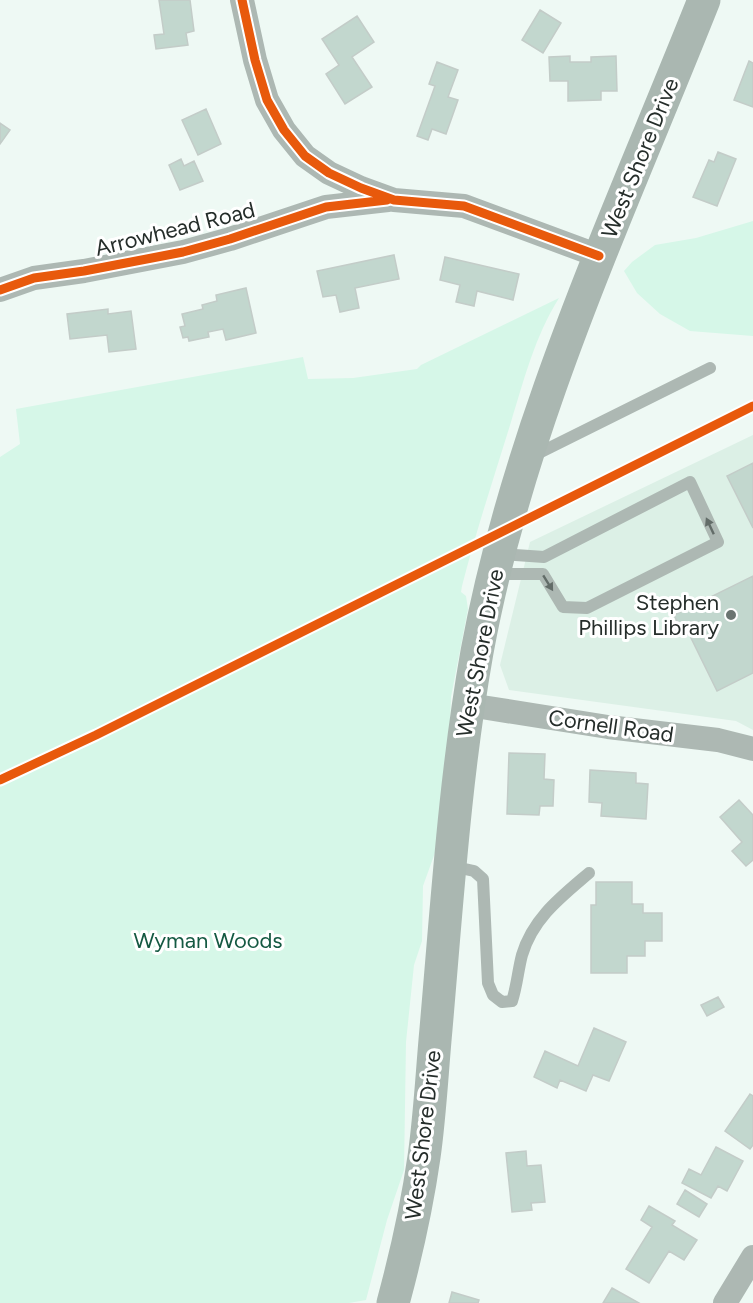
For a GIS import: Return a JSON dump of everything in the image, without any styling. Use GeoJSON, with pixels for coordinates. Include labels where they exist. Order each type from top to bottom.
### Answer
{"type":"FeatureCollection","features":[{"type":"Feature","properties":{"kind":"main road","name":"West Shore Drive"},"geometry":{"type":"LineString","coordinates":[[393,1303],[407,1250],[424,1156],[460,762],[477,651],[497,564],[524,460],[565,343],[704,0]]}},
{"type":"Feature","properties":{"kind":"street"},"geometry":{"type":"LineString","coordinates":[[242,0],[255,60],[267,100],[284,130],[305,156],[329,173],[394,200],[464,206],[599,256]]}},
{"type":"Feature","properties":{"kind":"street","name":"Arrowhead Road"},"geometry":{"type":"LineString","coordinates":[[0,290],[34,278],[183,252],[230,240],[326,207],[394,200]]}},
{"type":"Feature","properties":{"kind":"street","name":"Cornell Road"},"geometry":{"type":"LineString","coordinates":[[469,705],[608,727],[718,740],[753,749]]}},
{"type":"Feature","properties":{"kind":"street"},"geometry":{"type":"LineString","coordinates":[[725,1303],[753,1257]]}},
{"type":"Feature","properties":{"kind":"lane"},"geometry":{"type":"LineString","coordinates":[[524,460],[710,368]]}},
{"type":"Feature","properties":{"kind":"lane"},"geometry":{"type":"LineString","coordinates":[[690,482],[718,542],[586,608],[563,607],[543,574],[497,564],[544,557],[690,482]]}},
{"type":"Feature","properties":{"kind":"lane"},"geometry":{"type":"LineString","coordinates":[[450,866],[474,871],[483,879],[488,983],[493,995],[502,1002],[512,1001],[522,955],[535,925],[554,903],[589,873]]}},
{"type":"Feature","properties":{"kind":"shaded area"},"geometry":{"type":"Polygon","coordinates":[[[753,435],[753,730],[736,721],[509,690],[500,665],[530,542],[753,435]]]}},
{"type":"Feature","properties":{"kind":"green space"},"geometry":{"type":"Polygon","coordinates":[[[753,221],[753,336],[690,331],[660,314],[637,293],[624,271],[655,245],[696,238],[753,221]]]}},
{"type":"Feature","properties":{"kind":"green space","name":"Wyman Woods"},"geometry":{"type":"Polygon","coordinates":[[[559,298],[543,328],[531,358],[462,586],[461,592],[466,596],[468,609],[451,697],[448,778],[441,836],[423,886],[422,941],[414,965],[406,1042],[404,1170],[387,1220],[366,1300],[349,1303],[0,1303],[0,457],[20,444],[16,409],[303,357],[308,379],[353,378],[417,369],[559,298]]]}},
{"type":"Feature","properties":{"kind":"building"},"geometry":{"type":"Polygon","coordinates":[[[159,0],[190,0],[194,31],[186,33],[188,45],[156,49],[154,35],[164,34],[159,0]]]}},
{"type":"Feature","properties":{"kind":"building"},"geometry":{"type":"Polygon","coordinates":[[[540,10],[561,23],[543,53],[522,40],[540,10]]]}},
{"type":"Feature","properties":{"kind":"building"},"geometry":{"type":"Polygon","coordinates":[[[357,16],[374,42],[352,57],[372,87],[345,104],[326,74],[339,65],[322,39],[357,16]]]}},
{"type":"Feature","properties":{"kind":"building"},"geometry":{"type":"Polygon","coordinates":[[[570,56],[570,62],[591,62],[591,57],[616,56],[617,91],[601,91],[601,100],[568,101],[568,81],[550,81],[549,57],[570,56]]]}},
{"type":"Feature","properties":{"kind":"building"},"geometry":{"type":"Polygon","coordinates":[[[749,61],[753,63],[753,107],[734,100],[749,61]]]}},
{"type":"Feature","properties":{"kind":"building"},"geometry":{"type":"Polygon","coordinates":[[[437,62],[458,70],[448,97],[458,100],[446,134],[432,129],[428,140],[417,136],[435,86],[429,84],[437,62]]]}},
{"type":"Feature","properties":{"kind":"building"},"geometry":{"type":"Polygon","coordinates":[[[206,109],[221,144],[198,155],[182,120],[206,109]]]}},
{"type":"Feature","properties":{"kind":"building"},"geometry":{"type":"Polygon","coordinates":[[[0,123],[10,130],[0,144],[0,123]]]}},
{"type":"Feature","properties":{"kind":"building"},"geometry":{"type":"Polygon","coordinates":[[[718,152],[736,159],[717,206],[693,197],[709,160],[714,162],[718,152]]]}},
{"type":"Feature","properties":{"kind":"building"},"geometry":{"type":"Polygon","coordinates":[[[181,159],[184,166],[194,161],[203,181],[180,190],[169,165],[181,159]]]}},
{"type":"Feature","properties":{"kind":"building"},"geometry":{"type":"Polygon","coordinates":[[[394,255],[399,279],[355,288],[359,308],[340,312],[336,295],[323,297],[317,271],[394,255]]]}},
{"type":"Feature","properties":{"kind":"building"},"geometry":{"type":"Polygon","coordinates":[[[445,257],[519,274],[513,300],[477,291],[474,306],[456,302],[460,285],[440,280],[445,257]]]}},
{"type":"Feature","properties":{"kind":"building"},"geometry":{"type":"Polygon","coordinates":[[[246,288],[256,333],[226,340],[223,329],[208,332],[209,337],[189,341],[188,337],[183,338],[180,327],[185,326],[182,314],[203,309],[202,305],[217,301],[216,295],[246,288]]]}},
{"type":"Feature","properties":{"kind":"building"},"geometry":{"type":"Polygon","coordinates":[[[108,309],[108,314],[131,311],[136,349],[109,352],[107,335],[70,339],[67,314],[108,309]]]}},
{"type":"Feature","properties":{"kind":"building"},"geometry":{"type":"Polygon","coordinates":[[[753,463],[753,528],[727,476],[753,463]]]}},
{"type":"Feature","properties":{"kind":"building"},"geometry":{"type":"Polygon","coordinates":[[[753,576],[753,673],[717,691],[689,634],[684,636],[674,615],[753,576]]]}},
{"type":"Feature","properties":{"kind":"building"},"geometry":{"type":"Polygon","coordinates":[[[509,753],[545,754],[544,779],[554,780],[553,806],[540,806],[539,815],[507,814],[509,753]]]}},
{"type":"Feature","properties":{"kind":"building"},"geometry":{"type":"Polygon","coordinates":[[[590,770],[636,773],[636,783],[648,784],[646,819],[601,816],[602,803],[589,802],[590,770]]]}},
{"type":"Feature","properties":{"kind":"building"},"geometry":{"type":"Polygon","coordinates":[[[739,800],[753,815],[753,860],[746,866],[732,851],[742,842],[720,817],[739,800]]]}},
{"type":"Feature","properties":{"kind":"building"},"geometry":{"type":"Polygon","coordinates":[[[596,882],[632,882],[632,904],[643,904],[643,913],[662,913],[662,941],[645,941],[645,956],[627,956],[627,973],[591,973],[591,905],[596,905],[596,882]]]}},
{"type":"Feature","properties":{"kind":"building"},"geometry":{"type":"Polygon","coordinates":[[[718,997],[724,1007],[707,1016],[701,1005],[718,997]]]}},
{"type":"Feature","properties":{"kind":"building"},"geometry":{"type":"Polygon","coordinates":[[[594,1028],[626,1042],[609,1081],[593,1075],[586,1091],[560,1080],[557,1088],[534,1077],[545,1051],[578,1066],[594,1028]]]}},
{"type":"Feature","properties":{"kind":"building"},"geometry":{"type":"Polygon","coordinates":[[[750,1094],[753,1096],[753,1145],[750,1149],[725,1131],[750,1094]]]}},
{"type":"Feature","properties":{"kind":"building"},"geometry":{"type":"Polygon","coordinates":[[[716,1147],[743,1161],[727,1191],[718,1186],[711,1198],[682,1183],[689,1169],[701,1175],[716,1147]]]}},
{"type":"Feature","properties":{"kind":"building"},"geometry":{"type":"Polygon","coordinates":[[[526,1151],[527,1166],[541,1165],[545,1202],[531,1203],[532,1210],[512,1212],[506,1153],[526,1151]]]}},
{"type":"Feature","properties":{"kind":"building"},"geometry":{"type":"Polygon","coordinates":[[[685,1190],[707,1204],[699,1217],[677,1204],[685,1190]]]}},
{"type":"Feature","properties":{"kind":"building"},"geometry":{"type":"Polygon","coordinates":[[[649,1206],[675,1221],[672,1225],[697,1240],[684,1260],[669,1251],[649,1283],[626,1269],[652,1227],[641,1220],[649,1206]]]}},
{"type":"Feature","properties":{"kind":"building"},"geometry":{"type":"Polygon","coordinates":[[[612,1288],[639,1303],[603,1303],[612,1288]]]}},
{"type":"Feature","properties":{"kind":"building"},"geometry":{"type":"Polygon","coordinates":[[[452,1292],[479,1300],[478,1303],[449,1303],[452,1292]]]}},
{"type":"Feature","properties":{"kind":"cycle path"},"geometry":{"type":"LineString","coordinates":[[242,0],[255,60],[267,100],[284,130],[305,156],[329,173],[394,200],[464,206],[599,256]]}},
{"type":"Feature","properties":{"kind":"cycle path"},"geometry":{"type":"LineString","coordinates":[[0,290],[34,278],[183,252],[326,207],[387,200]]}},
{"type":"Feature","properties":{"kind":"cycle path"},"geometry":{"type":"LineString","coordinates":[[0,780],[96,735],[753,406]]}},
{"type":"Feature","properties":{"kind":"place","name":"Stephen Phillips Library"},"geometry":{"type":"Point","coordinates":[731,615]}}]}
